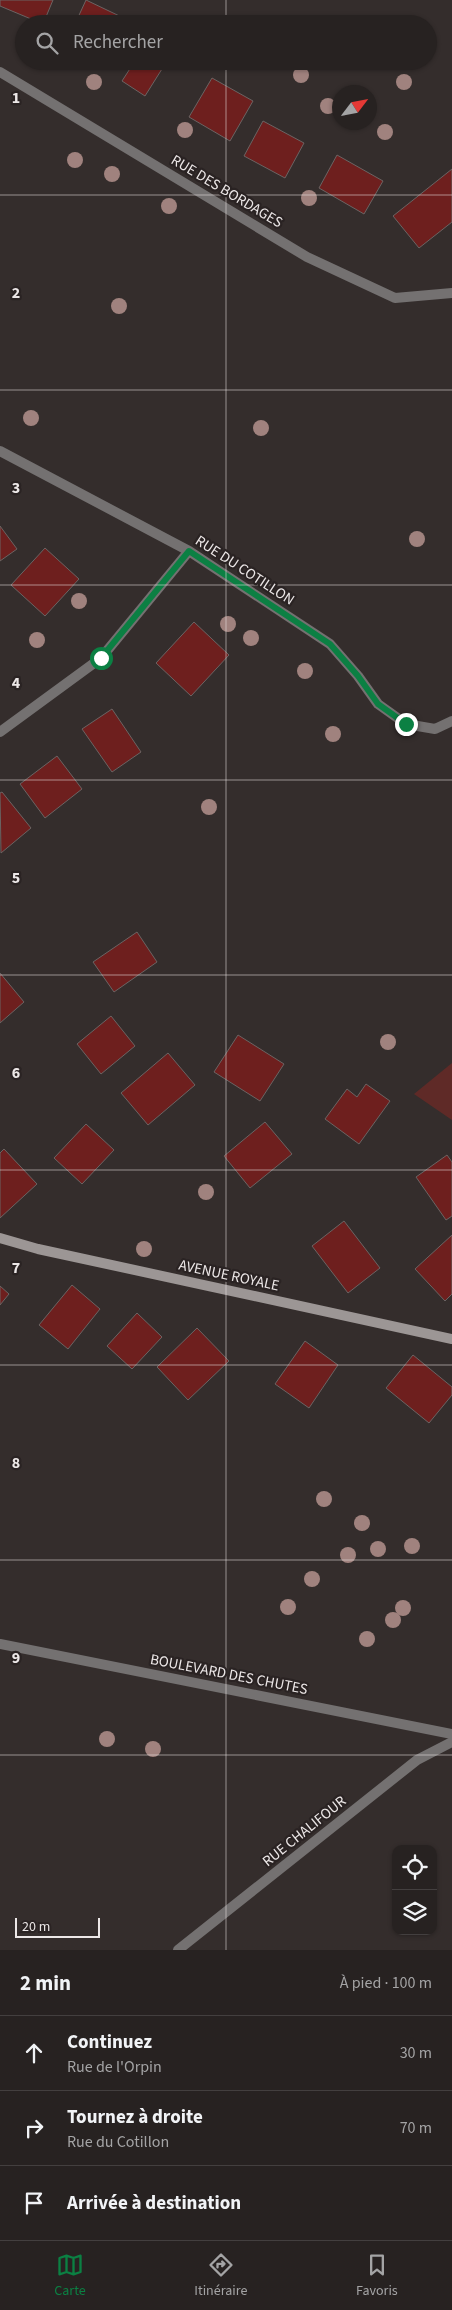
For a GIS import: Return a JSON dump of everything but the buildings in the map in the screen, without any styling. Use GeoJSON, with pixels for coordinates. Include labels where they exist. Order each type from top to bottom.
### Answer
{"type":"FeatureCollection","features":[{"type":"Feature","properties":{"kind":"main road","name":"AVENUE ROYALE"},"geometry":{"type":"LineString","coordinates":[[0,1238],[38,1249],[450,1336]]}},
{"type":"Feature","properties":{"kind":"street","name":"RUE DES BORDAGES"},"geometry":{"type":"LineString","coordinates":[[0,72],[307,257],[395,298],[452,293]]}},
{"type":"Feature","properties":{"kind":"street","name":"RUE DU COTILLON"},"geometry":{"type":"LineString","coordinates":[[0,451],[189,551],[330,644],[358,676],[378,704],[406,724],[434,728],[452,721]]}},
{"type":"Feature","properties":{"kind":"street"},"geometry":{"type":"LineString","coordinates":[[0,732],[101,658],[189,551]]}},
{"type":"Feature","properties":{"kind":"street","name":"BOULEVARD DES CHUTES"},"geometry":{"type":"LineString","coordinates":[[0,1644],[452,1734]]}},
{"type":"Feature","properties":{"kind":"street","name":"RUE CHALIFOUR"},"geometry":{"type":"LineString","coordinates":[[178,1950],[417,1760],[452,1742]]}},
{"type":"Feature","properties":{"kind":"shaded area"},"geometry":{"type":"Polygon","coordinates":[[[452,1063],[452,1120],[414,1094],[452,1063]]]}},
{"type":"Feature","properties":{"kind":"route"},"geometry":{"type":"LineString","coordinates":[[101,658],[189,551],[330,644],[358,676],[378,704],[406,724]]}}]}
